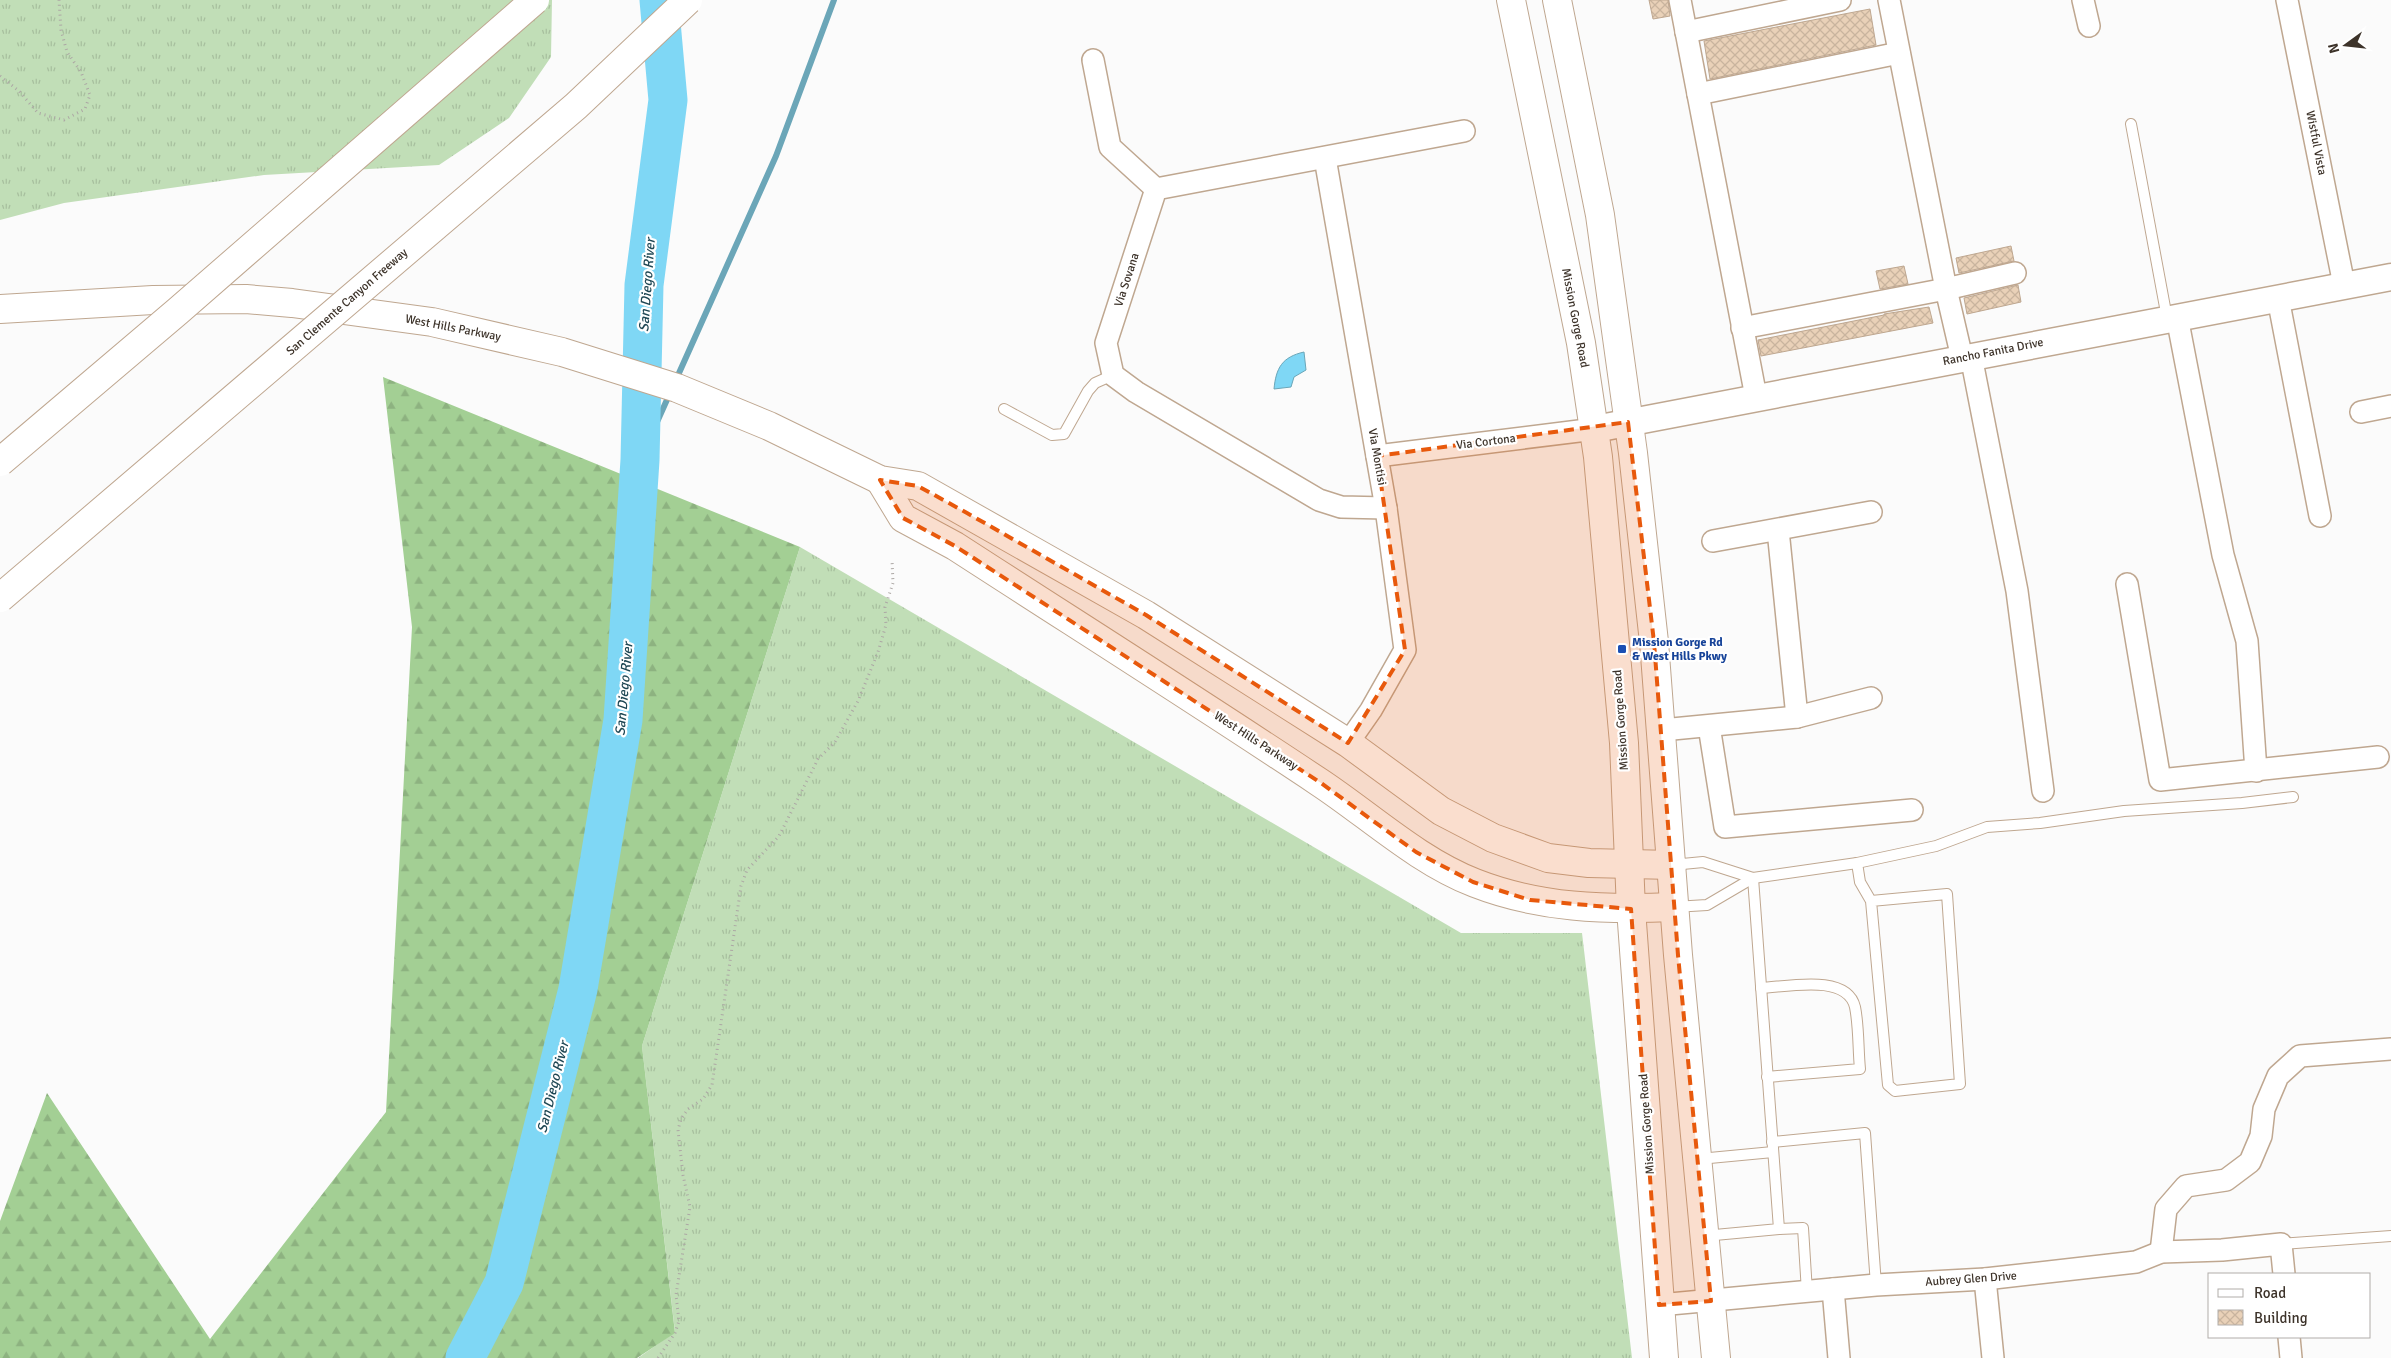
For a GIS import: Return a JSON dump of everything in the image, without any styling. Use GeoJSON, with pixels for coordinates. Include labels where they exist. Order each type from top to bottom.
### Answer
{"type":"FeatureCollection","features":[{"type":"Feature","properties":{"kind":"main road"},"geometry":{"type":"LineString","coordinates":[[0,462],[535,0]]}},
{"type":"Feature","properties":{"kind":"main road","name":"San Clemente Canyon Freeway"},"geometry":{"type":"LineString","coordinates":[[0,598],[576,106],[688,0]]}},
{"type":"Feature","properties":{"kind":"main road","name":"Mission Gorge Road"},"geometry":{"type":"LineString","coordinates":[[1510,0],[1581,343],[1594,428],[1623,734],[1629,826],[1631,909],[1664,1358]]}},
{"type":"Feature","properties":{"kind":"main road"},"geometry":{"type":"LineString","coordinates":[[1557,0],[1600,215],[1628,422],[1653,633],[1662,730],[1674,907],[1716,1358]]}},
{"type":"Feature","properties":{"kind":"main road","name":"West Hills Parkway"},"geometry":{"type":"LineString","coordinates":[[0,309],[153,300],[246,299],[292,303],[432,322],[562,352],[676,388],[818,448],[880,480],[918,486],[1146,615],[1348,743],[1442,811],[1493,838],[1548,858],[1629,865],[1672,865]]}},
{"type":"Feature","properties":{"kind":"main road","name":"West Hills Parkway"},"geometry":{"type":"LineString","coordinates":[[880,480],[903,518],[955,546],[1321,783],[1416,852],[1473,882],[1530,900],[1573,907],[1631,909],[1674,907]]}},
{"type":"Feature","properties":{"kind":"street"},"geometry":{"type":"LineString","coordinates":[[1680,0],[1756,397]]}},
{"type":"Feature","properties":{"kind":"street"},"geometry":{"type":"LineString","coordinates":[[1686,32],[1840,0]]}},
{"type":"Feature","properties":{"kind":"street"},"geometry":{"type":"LineString","coordinates":[[1889,0],[1946,289],[1967,357],[2017,591],[2043,791]]}},
{"type":"Feature","properties":{"kind":"street"},"geometry":{"type":"LineString","coordinates":[[2083,0],[2089,26]]}},
{"type":"Feature","properties":{"kind":"street","name":"Wistful Vista"},"geometry":{"type":"LineString","coordinates":[[2287,0],[2344,286]]}},
{"type":"Feature","properties":{"kind":"street"},"geometry":{"type":"LineString","coordinates":[[1698,94],[1899,53]]}},
{"type":"Feature","properties":{"kind":"street"},"geometry":{"type":"LineString","coordinates":[[1093,60],[1110,147],[1156,189],[1326,158],[1464,130]]}},
{"type":"Feature","properties":{"kind":"street","name":"Via Montisi"},"geometry":{"type":"LineString","coordinates":[[1326,158],[1386,508],[1405,650],[1371,710],[1348,743]]}},
{"type":"Feature","properties":{"kind":"street","name":"Via Sovana"},"geometry":{"type":"LineString","coordinates":[[1113,375],[1106,343],[1156,189]]}},
{"type":"Feature","properties":{"kind":"street"},"geometry":{"type":"LineString","coordinates":[[1742,328],[1946,289],[2015,273]]}},
{"type":"Feature","properties":{"kind":"street","name":"Rancho Fanita Drive"},"geometry":{"type":"LineString","coordinates":[[1594,428],[2391,277]]}},
{"type":"Feature","properties":{"kind":"street"},"geometry":{"type":"LineString","coordinates":[[2278,298],[2320,516]]}},
{"type":"Feature","properties":{"kind":"street"},"geometry":{"type":"LineString","coordinates":[[2172,318],[2223,555],[2247,641],[2256,771]]}},
{"type":"Feature","properties":{"kind":"street"},"geometry":{"type":"LineString","coordinates":[[1113,375],[1136,392],[1319,500],[1341,507],[1386,508]]}},
{"type":"Feature","properties":{"kind":"street"},"geometry":{"type":"LineString","coordinates":[[2361,412],[2391,406]]}},
{"type":"Feature","properties":{"kind":"street","name":"Via Cortona"},"geometry":{"type":"LineString","coordinates":[[1377,456],[1594,428]]}},
{"type":"Feature","properties":{"kind":"street"},"geometry":{"type":"LineString","coordinates":[[1713,541],[1871,512]]}},
{"type":"Feature","properties":{"kind":"street"},"geometry":{"type":"LineString","coordinates":[[1778,530],[1797,717]]}},
{"type":"Feature","properties":{"kind":"street"},"geometry":{"type":"LineString","coordinates":[[2127,584],[2160,780],[2378,758]]}},
{"type":"Feature","properties":{"kind":"street"},"geometry":{"type":"LineString","coordinates":[[1662,730],[1797,717],[1872,698]]}},
{"type":"Feature","properties":{"kind":"street"},"geometry":{"type":"LineString","coordinates":[[1709,726],[1725,827],[1912,810]]}},
{"type":"Feature","properties":{"kind":"street"},"geometry":{"type":"LineString","coordinates":[[2161,1252],[2166,1209],[2186,1186],[2226,1180],[2250,1162],[2261,1136],[2264,1109],[2278,1076],[2300,1056],[2391,1049]]}},
{"type":"Feature","properties":{"kind":"street"},"geometry":{"type":"LineString","coordinates":[[2281,1244],[2284,1273]]}},
{"type":"Feature","properties":{"kind":"street","name":"Aubrey Glen Drive"},"geometry":{"type":"LineString","coordinates":[[1659,1305],[1876,1285],[1985,1279],[2136,1262],[2161,1252],[2222,1250],[2281,1244]]}},
{"type":"Feature","properties":{"kind":"street"},"geometry":{"type":"LineString","coordinates":[[1985,1279],[1993,1358]]}},
{"type":"Feature","properties":{"kind":"street"},"geometry":{"type":"LineString","coordinates":[[1833,1289],[1839,1358]]}},
{"type":"Feature","properties":{"kind":"street"},"geometry":{"type":"LineString","coordinates":[[2289,1338],[2291,1358]]}},
{"type":"Feature","properties":{"kind":"lane"},"geometry":{"type":"LineString","coordinates":[[2131,124],[2172,318]]}},
{"type":"Feature","properties":{"kind":"lane"},"geometry":{"type":"LineString","coordinates":[[1004,409],[1052,434],[1064,434],[1088,390],[1094,383],[1113,375]]}},
{"type":"Feature","properties":{"kind":"lane"},"geometry":{"type":"LineString","coordinates":[[1674,907],[1707,904],[1753,878],[1857,863],[1936,846],[1987,827],[2040,823],[2124,810],[2242,803],[2293,797]]}},
{"type":"Feature","properties":{"kind":"lane"},"geometry":{"type":"LineString","coordinates":[[1672,865],[1703,862],[1753,878]]}},
{"type":"Feature","properties":{"kind":"lane"},"geometry":{"type":"LineString","coordinates":[[1857,863],[1860,882],[1871,901],[1888,1084],[1895,1091],[1960,1084],[1947,894],[1871,901]]}},
{"type":"Feature","properties":{"kind":"lane"},"geometry":{"type":"LineString","coordinates":[[1753,878],[1779,1230]]}},
{"type":"Feature","properties":{"kind":"lane"},"geometry":{"type":"LineString","coordinates":[[1761,988],[1827,985],[1846,992],[1854,1006],[1860,1069],[1767,1077]]}},
{"type":"Feature","properties":{"kind":"lane"},"geometry":{"type":"LineString","coordinates":[[1697,1160],[1865,1133],[1876,1285]]}},
{"type":"Feature","properties":{"kind":"lane"},"geometry":{"type":"LineString","coordinates":[[1704,1236],[1803,1228],[1807,1292]]}},
{"type":"Feature","properties":{"kind":"lane"},"geometry":{"type":"LineString","coordinates":[[2281,1244],[2391,1236]]}},
{"type":"Feature","properties":{"kind":"path"},"geometry":{"type":"LineString","coordinates":[[0,76],[19,91],[38,113],[64,120],[85,109],[90,95],[81,72],[67,52],[61,30],[59,0]]}},
{"type":"Feature","properties":{"kind":"path"},"geometry":{"type":"LineString","coordinates":[[658,1358],[676,1332],[679,1321],[676,1295],[690,1207],[683,1175],[678,1130],[681,1119],[688,1108],[703,1099],[712,1085],[742,886],[747,870],[779,836],[818,759],[835,742],[858,702],[878,652],[886,625],[885,607],[893,583],[892,560]]}},
{"type":"Feature","properties":{"kind":"highlighted area"},"geometry":{"type":"Polygon","coordinates":[[[1628,422],[1654,642],[1678,955],[1711,1301],[1659,1305],[1631,909],[1530,900],[1473,882],[1416,852],[1321,783],[955,546],[903,518],[880,480],[918,486],[967,513],[1146,615],[1348,743],[1405,650],[1377,456],[1628,422]]]}},
{"type":"Feature","properties":{"kind":"green space"},"geometry":{"type":"Polygon","coordinates":[[[0,0],[552,0],[551,57],[509,118],[439,165],[264,175],[64,203],[0,220],[0,0]]]}},
{"type":"Feature","properties":{"kind":"green space"},"geometry":{"type":"Polygon","coordinates":[[[383,377],[800,547],[642,1046],[675,1333],[637,1358],[0,1358],[0,1221],[47,1093],[210,1339],[386,1112],[412,627],[383,377]]]}},
{"type":"Feature","properties":{"kind":"green space"},"geometry":{"type":"Polygon","coordinates":[[[800,547],[1461,933],[1582,933],[1632,1358],[638,1358],[675,1332],[642,1046],[800,547]]]}},
{"type":"Feature","properties":{"kind":"water"},"geometry":{"type":"Polygon","coordinates":[[[1304,352],[1306,370],[1294,377],[1291,387],[1274,389],[1276,375],[1285,360],[1304,352]]]}},
{"type":"Feature","properties":{"kind":"building"},"geometry":{"type":"Polygon","coordinates":[[[1649,0],[1668,0],[1670,16],[1653,19],[1649,0]]]}},
{"type":"Feature","properties":{"kind":"building"},"geometry":{"type":"Polygon","coordinates":[[[1870,9],[1876,45],[1710,79],[1704,41],[1870,9]]]}},
{"type":"Feature","properties":{"kind":"building"},"geometry":{"type":"Polygon","coordinates":[[[2011,246],[2014,261],[1959,273],[1956,258],[2011,246]]]}},
{"type":"Feature","properties":{"kind":"building"},"geometry":{"type":"Polygon","coordinates":[[[1904,266],[1908,284],[1880,289],[1876,271],[1904,266]]]}},
{"type":"Feature","properties":{"kind":"building"},"geometry":{"type":"Polygon","coordinates":[[[2018,285],[2021,302],[1967,314],[1964,298],[2018,285]]]}},
{"type":"Feature","properties":{"kind":"building"},"geometry":{"type":"Polygon","coordinates":[[[1929,307],[1933,323],[1761,356],[1758,340],[1884,314],[1929,307]]]}},
{"type":"Feature","properties":{"kind":"waterway","name":"San Diego River"},"geometry":{"type":"LineString","coordinates":[[465,1358],[504,1283],[578,989],[623,720],[640,460],[644,285],[668,100],[659,0]]}},
{"type":"Feature","properties":{"kind":"waterway"},"geometry":{"type":"LineString","coordinates":[[675,382],[776,156],[834,0]]}},
{"type":"Feature","properties":{"kind":"waterway"},"geometry":{"type":"LineString","coordinates":[[640,460],[670,393]]}},
{"type":"Feature","properties":{"kind":"place","name":"Mission Gorge Rd & West Hills Pkwy"},"geometry":{"type":"Point","coordinates":[1622,649]}}]}
